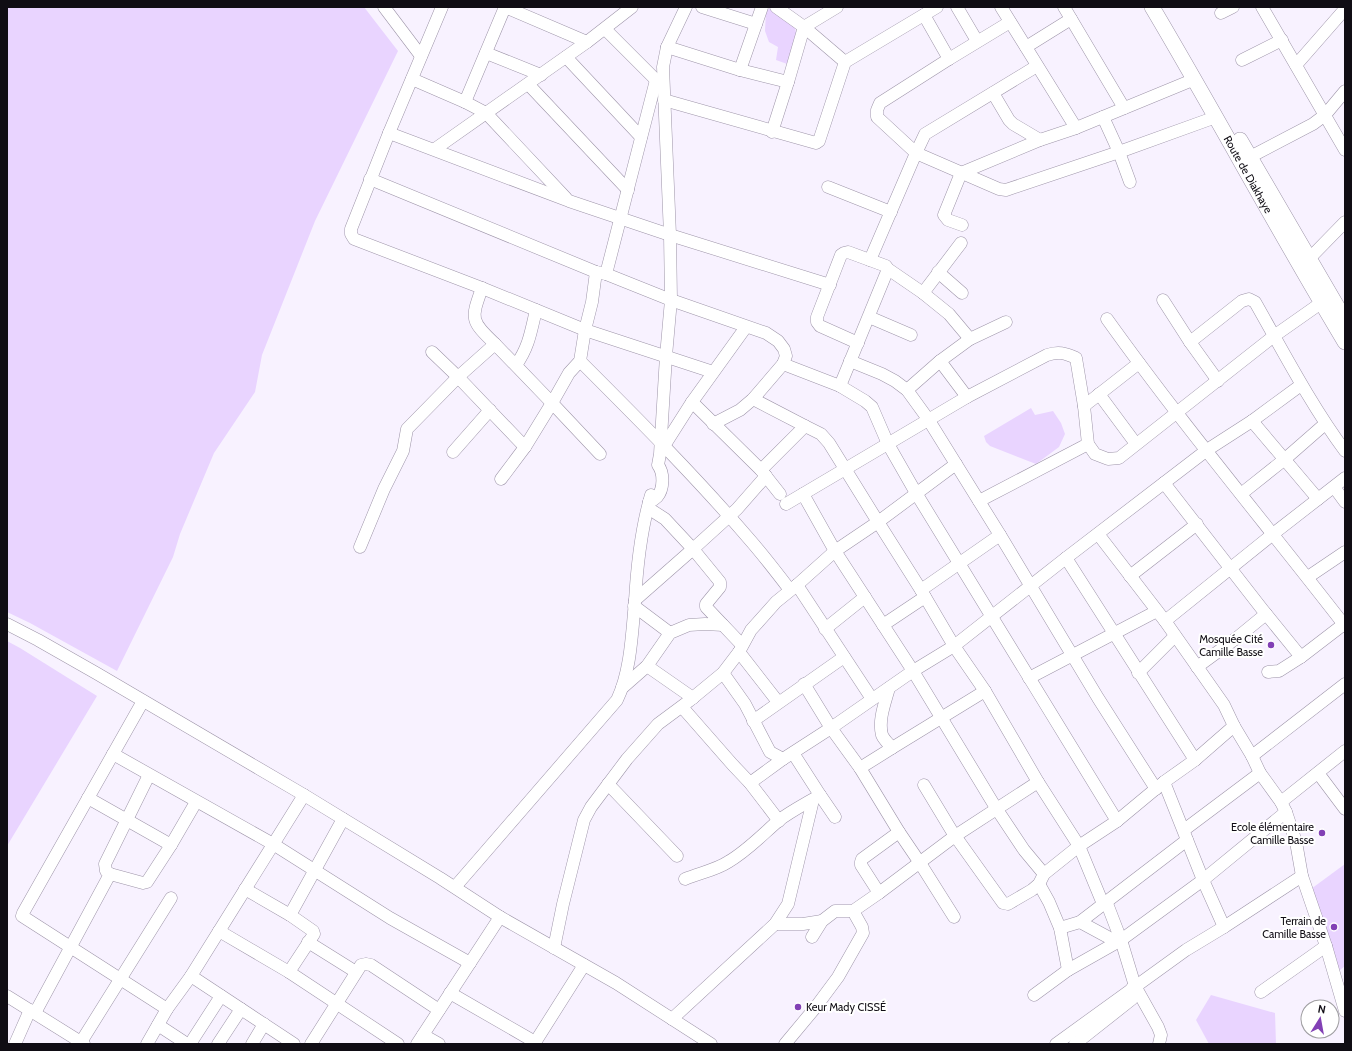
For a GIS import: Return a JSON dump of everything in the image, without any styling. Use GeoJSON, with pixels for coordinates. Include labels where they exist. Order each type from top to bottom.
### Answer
{"type":"FeatureCollection","features":[{"type":"Feature","properties":{"kind":"main road","name":"Route de Diakhaye"},"geometry":{"type":"LineString","coordinates":[[1152,7],[1216,117],[1305,263],[1344,317]]}},
{"type":"Feature","properties":{"kind":"main road","name":"Route de Diakhaye"},"geometry":{"type":"LineString","coordinates":[[1162,7],[1250,157],[1305,263],[1322,303],[1345,342]]}},
{"type":"Feature","properties":{"kind":"street"},"geometry":{"type":"LineString","coordinates":[[384,7],[421,56]]}},
{"type":"Feature","properties":{"kind":"street"},"geometry":{"type":"LineString","coordinates":[[442,7],[389,132],[351,229],[351,234],[354,239],[482,288],[585,330],[713,372]]}},
{"type":"Feature","properties":{"kind":"street"},"geometry":{"type":"LineString","coordinates":[[465,102],[505,7],[587,42]]}},
{"type":"Feature","properties":{"kind":"street"},"geometry":{"type":"LineString","coordinates":[[435,149],[566,58],[632,7]]}},
{"type":"Feature","properties":{"kind":"street"},"geometry":{"type":"LineString","coordinates":[[501,480],[525,447],[569,373],[580,361],[585,330],[592,302],[621,218],[641,137],[660,83],[667,47],[686,7]]}},
{"type":"Feature","properties":{"kind":"street"},"geometry":{"type":"LineString","coordinates":[[702,7],[756,24]]}},
{"type":"Feature","properties":{"kind":"street"},"geometry":{"type":"LineString","coordinates":[[740,70],[762,7]]}},
{"type":"Feature","properties":{"kind":"street"},"geometry":{"type":"LineString","coordinates":[[776,7],[804,27],[845,62]]}},
{"type":"Feature","properties":{"kind":"street"},"geometry":{"type":"LineString","coordinates":[[772,132],[804,27],[837,7]]}},
{"type":"Feature","properties":{"kind":"street"},"geometry":{"type":"LineString","coordinates":[[664,100],[816,144],[819,141],[845,62],[937,7]]}},
{"type":"Feature","properties":{"kind":"street"},"geometry":{"type":"LineString","coordinates":[[957,7],[977,41]]}},
{"type":"Feature","properties":{"kind":"street"},"geometry":{"type":"LineString","coordinates":[[1001,7],[1076,128]]}},
{"type":"Feature","properties":{"kind":"street"},"geometry":{"type":"LineString","coordinates":[[1064,7],[1124,108]]}},
{"type":"Feature","properties":{"kind":"street"},"geometry":{"type":"LineString","coordinates":[[1221,13],[1234,7]]}},
{"type":"Feature","properties":{"kind":"street"},"geometry":{"type":"LineString","coordinates":[[1262,7],[1345,150]]}},
{"type":"Feature","properties":{"kind":"street"},"geometry":{"type":"LineString","coordinates":[[1296,65],[1341,9]]}},
{"type":"Feature","properties":{"kind":"street"},"geometry":{"type":"LineString","coordinates":[[924,15],[949,58]]}},
{"type":"Feature","properties":{"kind":"street"},"geometry":{"type":"LineString","coordinates":[[1026,48],[1071,19]]}},
{"type":"Feature","properties":{"kind":"street"},"geometry":{"type":"LineString","coordinates":[[1010,22],[949,58],[880,104],[877,110],[877,117],[916,152],[998,189],[1006,190],[1120,152],[1216,117]]}},
{"type":"Feature","properties":{"kind":"street"},"geometry":{"type":"LineString","coordinates":[[455,887],[617,700],[622,688],[632,635],[641,539],[648,505],[659,495],[661,488],[661,470],[658,465],[662,444],[666,356],[671,300],[670,235],[664,100],[660,83],[605,29]]}},
{"type":"Feature","properties":{"kind":"street"},"geometry":{"type":"LineString","coordinates":[[1242,60],[1282,40]]}},
{"type":"Feature","properties":{"kind":"street"},"geometry":{"type":"LineString","coordinates":[[667,47],[740,70],[788,82]]}},
{"type":"Feature","properties":{"kind":"street"},"geometry":{"type":"LineString","coordinates":[[486,53],[541,75]]}},
{"type":"Feature","properties":{"kind":"street"},"geometry":{"type":"LineString","coordinates":[[566,58],[641,137]]}},
{"type":"Feature","properties":{"kind":"street"},"geometry":{"type":"LineString","coordinates":[[870,260],[916,152],[926,134],[1037,66]]}},
{"type":"Feature","properties":{"kind":"street"},"geometry":{"type":"LineString","coordinates":[[412,79],[465,102],[486,113],[569,201]]}},
{"type":"Feature","properties":{"kind":"street"},"geometry":{"type":"LineString","coordinates":[[962,225],[948,220],[944,216],[961,173],[1040,140],[1076,128],[1195,80]]}},
{"type":"Feature","properties":{"kind":"street"},"geometry":{"type":"LineString","coordinates":[[528,84],[628,190]]}},
{"type":"Feature","properties":{"kind":"street"},"geometry":{"type":"LineString","coordinates":[[1250,157],[1313,124],[1325,115],[1345,91]]}},
{"type":"Feature","properties":{"kind":"street"},"geometry":{"type":"LineString","coordinates":[[993,93],[1009,120],[1040,140]]}},
{"type":"Feature","properties":{"kind":"street"},"geometry":{"type":"LineString","coordinates":[[1103,117],[1120,152],[1130,182]]}},
{"type":"Feature","properties":{"kind":"street"},"geometry":{"type":"LineString","coordinates":[[389,132],[569,201],[670,235],[830,285]]}},
{"type":"Feature","properties":{"kind":"street"},"geometry":{"type":"LineString","coordinates":[[370,179],[601,273],[671,300],[766,333],[778,341],[784,349],[786,356],[783,364],[753,399],[740,410],[714,424]]}},
{"type":"Feature","properties":{"kind":"street"},"geometry":{"type":"LineString","coordinates":[[828,188],[891,212]]}},
{"type":"Feature","properties":{"kind":"street"},"geometry":{"type":"LineString","coordinates":[[1305,263],[1345,222]]}},
{"type":"Feature","properties":{"kind":"street"},"geometry":{"type":"LineString","coordinates":[[923,293],[961,243]]}},
{"type":"Feature","properties":{"kind":"street"},"geometry":{"type":"LineString","coordinates":[[858,343],[820,326],[817,322],[817,317],[841,255],[848,252],[886,266],[888,270],[923,293],[949,314],[970,339]]}},
{"type":"Feature","properties":{"kind":"street"},"geometry":{"type":"LineString","coordinates":[[840,386],[888,270]]}},
{"type":"Feature","properties":{"kind":"street"},"geometry":{"type":"LineString","coordinates":[[938,272],[962,293]]}},
{"type":"Feature","properties":{"kind":"street"},"geometry":{"type":"LineString","coordinates":[[482,288],[474,311],[475,320],[480,329],[600,454]]}},
{"type":"Feature","properties":{"kind":"street"},"geometry":{"type":"LineString","coordinates":[[1190,342],[1242,301],[1249,299],[1255,302],[1301,385],[1325,424],[1345,452]]}},
{"type":"Feature","properties":{"kind":"street"},"geometry":{"type":"LineString","coordinates":[[1163,300],[1190,342],[1218,381]]}},
{"type":"Feature","properties":{"kind":"street"},"geometry":{"type":"LineString","coordinates":[[692,402],[763,473],[783,499],[803,494],[846,470],[967,396],[1046,355],[1054,352],[1063,353],[1076,358],[1084,406],[1088,444],[1095,454],[1108,459],[1119,458],[1274,336],[1322,303]]}},
{"type":"Feature","properties":{"kind":"street"},"geometry":{"type":"LineString","coordinates":[[516,365],[524,354],[530,339],[536,310]]}},
{"type":"Feature","properties":{"kind":"street"},"geometry":{"type":"LineString","coordinates":[[869,317],[911,335]]}},
{"type":"Feature","properties":{"kind":"street"},"geometry":{"type":"LineString","coordinates":[[1107,318],[1139,363],[1177,412],[1343,621],[1301,657],[1279,671],[1268,672]]}},
{"type":"Feature","properties":{"kind":"street"},"geometry":{"type":"LineString","coordinates":[[906,390],[940,361],[970,339],[1006,322]]}},
{"type":"Feature","properties":{"kind":"street"},"geometry":{"type":"LineString","coordinates":[[662,444],[746,327]]}},
{"type":"Feature","properties":{"kind":"street"},"geometry":{"type":"LineString","coordinates":[[360,547],[384,489],[403,451],[407,429],[458,377],[495,344]]}},
{"type":"Feature","properties":{"kind":"street"},"geometry":{"type":"LineString","coordinates":[[432,352],[525,447]]}},
{"type":"Feature","properties":{"kind":"street"},"geometry":{"type":"LineString","coordinates":[[580,361],[662,444],[752,541],[793,588],[825,629],[872,699]]}},
{"type":"Feature","properties":{"kind":"street"},"geometry":{"type":"LineString","coordinates":[[850,361],[895,381],[906,390],[928,419],[1031,585],[1098,698],[1160,786],[1185,835],[1224,927]]}},
{"type":"Feature","properties":{"kind":"street"},"geometry":{"type":"LineString","coordinates":[[940,361],[967,396]]}},
{"type":"Feature","properties":{"kind":"street"},"geometry":{"type":"LineString","coordinates":[[1084,406],[1139,363]]}},
{"type":"Feature","properties":{"kind":"street"},"geometry":{"type":"LineString","coordinates":[[783,364],[840,386],[872,407],[888,444],[916,493],[1117,821]]}},
{"type":"Feature","properties":{"kind":"street"},"geometry":{"type":"LineString","coordinates":[[750,783],[913,671],[954,646],[1207,450],[1252,421],[1301,385]]}},
{"type":"Feature","properties":{"kind":"street"},"geometry":{"type":"LineString","coordinates":[[1099,394],[1136,444]]}},
{"type":"Feature","properties":{"kind":"street"},"geometry":{"type":"LineString","coordinates":[[753,399],[821,434],[830,442],[954,646],[984,691],[1038,782],[1079,846],[1105,903],[1134,987],[1158,1027],[1161,1035],[1160,1044]]}},
{"type":"Feature","properties":{"kind":"street"},"geometry":{"type":"LineString","coordinates":[[453,452],[490,410]]}},
{"type":"Feature","properties":{"kind":"street"},"geometry":{"type":"LineString","coordinates":[[1252,421],[1318,499]]}},
{"type":"Feature","properties":{"kind":"street"},"geometry":{"type":"LineString","coordinates":[[1241,494],[1285,459],[1325,424]]}},
{"type":"Feature","properties":{"kind":"street"},"geometry":{"type":"LineString","coordinates":[[634,603],[737,509],[763,473],[805,426]]}},
{"type":"Feature","properties":{"kind":"street"},"geometry":{"type":"LineString","coordinates":[[979,501],[1088,444]]}},
{"type":"Feature","properties":{"kind":"street"},"geometry":{"type":"LineString","coordinates":[[554,948],[563,904],[584,820],[591,807],[627,759],[658,724],[723,673],[741,648],[751,630],[776,602],[835,551],[878,522],[956,464]]}},
{"type":"Feature","properties":{"kind":"street"},"geometry":{"type":"LineString","coordinates":[[1165,621],[1345,478]]}},
{"type":"Feature","properties":{"kind":"street"},"geometry":{"type":"LineString","coordinates":[[1164,483],[1301,657]]}},
{"type":"Feature","properties":{"kind":"street"},"geometry":{"type":"LineString","coordinates":[[1334,487],[1345,502]]}},
{"type":"Feature","properties":{"kind":"street"},"geometry":{"type":"LineString","coordinates":[[803,494],[835,551],[913,671],[996,808],[1041,878],[1060,928],[1068,970]]}},
{"type":"Feature","properties":{"kind":"street"},"geometry":{"type":"LineString","coordinates":[[648,505],[665,519],[720,582],[720,587],[706,604],[706,607],[741,648],[778,702]]}},
{"type":"Feature","properties":{"kind":"street"},"geometry":{"type":"LineString","coordinates":[[1130,576],[1197,524]]}},
{"type":"Feature","properties":{"kind":"street"},"geometry":{"type":"LineString","coordinates":[[1098,534],[1165,621],[1224,704],[1234,726],[1252,756],[1260,773],[1283,807],[1296,842],[1302,876],[1326,946],[1345,1011]]}},
{"type":"Feature","properties":{"kind":"street"},"geometry":{"type":"LineString","coordinates":[[883,625],[959,564],[1000,535]]}},
{"type":"Feature","properties":{"kind":"street"},"geometry":{"type":"LineString","coordinates":[[1308,577],[1345,552]]}},
{"type":"Feature","properties":{"kind":"street"},"geometry":{"type":"LineString","coordinates":[[1066,558],[1115,633],[1138,673],[1195,760]]}},
{"type":"Feature","properties":{"kind":"street"},"geometry":{"type":"LineString","coordinates":[[825,629],[865,597]]}},
{"type":"Feature","properties":{"kind":"street"},"geometry":{"type":"LineString","coordinates":[[634,603],[670,633]]}},
{"type":"Feature","properties":{"kind":"street"},"geometry":{"type":"LineString","coordinates":[[1029,678],[1157,611]]}},
{"type":"Feature","properties":{"kind":"street"},"geometry":{"type":"LineString","coordinates":[[1197,667],[1266,614]]}},
{"type":"Feature","properties":{"kind":"street"},"geometry":{"type":"LineString","coordinates":[[7,624],[143,700],[304,795],[455,887],[500,917],[616,983],[711,1044]]}},
{"type":"Feature","properties":{"kind":"street"},"geometry":{"type":"LineString","coordinates":[[622,688],[647,666],[670,633],[689,626],[705,624],[723,626]]}},
{"type":"Feature","properties":{"kind":"street"},"geometry":{"type":"LineString","coordinates":[[1138,673],[1175,636]]}},
{"type":"Feature","properties":{"kind":"street"},"geometry":{"type":"LineString","coordinates":[[753,721],[844,657]]}},
{"type":"Feature","properties":{"kind":"street"},"geometry":{"type":"LineString","coordinates":[[647,666],[693,698]]}},
{"type":"Feature","properties":{"kind":"street"},"geometry":{"type":"LineString","coordinates":[[723,673],[745,704],[770,752],[788,756],[817,797],[835,817]]}},
{"type":"Feature","properties":{"kind":"street"},"geometry":{"type":"LineString","coordinates":[[804,684],[831,728],[860,768],[954,917]]}},
{"type":"Feature","properties":{"kind":"street"},"geometry":{"type":"LineString","coordinates":[[1252,756],[1345,684]]}},
{"type":"Feature","properties":{"kind":"street"},"geometry":{"type":"LineString","coordinates":[[889,688],[883,711],[881,727],[882,737],[892,748]]}},
{"type":"Feature","properties":{"kind":"street"},"geometry":{"type":"LineString","coordinates":[[860,768],[984,691]]}},
{"type":"Feature","properties":{"kind":"street"},"geometry":{"type":"LineString","coordinates":[[143,700],[22,916],[167,1010]]}},
{"type":"Feature","properties":{"kind":"street"},"geometry":{"type":"LineString","coordinates":[[682,706],[750,783],[779,821]]}},
{"type":"Feature","properties":{"kind":"street"},"geometry":{"type":"LineString","coordinates":[[924,785],[955,836],[1003,903],[1008,904],[1032,890],[1041,878],[1079,846],[1117,821],[1195,760],[1234,726]]}},
{"type":"Feature","properties":{"kind":"street"},"geometry":{"type":"LineString","coordinates":[[1034,995],[1068,970],[1119,941],[1203,880],[1318,773],[1345,751]]}},
{"type":"Feature","properties":{"kind":"street"},"geometry":{"type":"LineString","coordinates":[[113,754],[273,844],[390,918],[470,963]]}},
{"type":"Feature","properties":{"kind":"street"},"geometry":{"type":"LineString","coordinates":[[1060,928],[1080,922],[1105,903],[1260,773]]}},
{"type":"Feature","properties":{"kind":"street"},"geometry":{"type":"LineString","coordinates":[[1318,773],[1345,809]]}},
{"type":"Feature","properties":{"kind":"street"},"geometry":{"type":"LineString","coordinates":[[149,775],[105,864],[106,871],[110,874],[143,884],[147,882],[196,802]]}},
{"type":"Feature","properties":{"kind":"street"},"geometry":{"type":"LineString","coordinates":[[812,937],[822,921],[835,911],[853,911],[955,836],[1038,782]]}},
{"type":"Feature","properties":{"kind":"street"},"geometry":{"type":"LineString","coordinates":[[608,784],[678,856]]}},
{"type":"Feature","properties":{"kind":"street"},"geometry":{"type":"LineString","coordinates":[[147,1044],[167,1010],[191,976],[304,795]]}},
{"type":"Feature","properties":{"kind":"street"},"geometry":{"type":"LineString","coordinates":[[685,879],[702,872],[715,869],[728,862],[765,834],[779,821],[817,797]]}},
{"type":"Feature","properties":{"kind":"street"},"geometry":{"type":"LineString","coordinates":[[672,1019],[775,924],[788,904],[817,797]]}},
{"type":"Feature","properties":{"kind":"street"},"geometry":{"type":"LineString","coordinates":[[88,798],[171,845]]}},
{"type":"Feature","properties":{"kind":"street"},"geometry":{"type":"LineString","coordinates":[[290,915],[343,819]]}},
{"type":"Feature","properties":{"kind":"street"},"geometry":{"type":"LineString","coordinates":[[879,893],[861,866],[861,862],[862,859],[899,832]]}},
{"type":"Feature","properties":{"kind":"street"},"geometry":{"type":"LineString","coordinates":[[15,1044],[110,874]]}},
{"type":"Feature","properties":{"kind":"street"},"geometry":{"type":"LineString","coordinates":[[1056,1044],[1186,950],[1302,876]]}},
{"type":"Feature","properties":{"kind":"street"},"geometry":{"type":"LineString","coordinates":[[245,889],[290,915],[313,931],[314,934],[289,972]]}},
{"type":"Feature","properties":{"kind":"street"},"geometry":{"type":"LineString","coordinates":[[7,996],[77,1042],[120,979],[171,898]]}},
{"type":"Feature","properties":{"kind":"street"},"geometry":{"type":"LineString","coordinates":[[785,1044],[838,977],[863,933],[862,927],[853,911]]}},
{"type":"Feature","properties":{"kind":"street"},"geometry":{"type":"LineString","coordinates":[[439,1044],[420,1039],[500,917]]}},
{"type":"Feature","properties":{"kind":"street"},"geometry":{"type":"LineString","coordinates":[[775,924],[803,924],[822,921]]}},
{"type":"Feature","properties":{"kind":"street"},"geometry":{"type":"LineString","coordinates":[[1080,922],[1119,941]]}},
{"type":"Feature","properties":{"kind":"street"},"geometry":{"type":"LineString","coordinates":[[219,931],[289,972],[398,1044]]}},
{"type":"Feature","properties":{"kind":"street"},"geometry":{"type":"LineString","coordinates":[[308,942],[356,972]]}},
{"type":"Feature","properties":{"kind":"street"},"geometry":{"type":"LineString","coordinates":[[1261,992],[1326,946]]}},
{"type":"Feature","properties":{"kind":"street"},"geometry":{"type":"LineString","coordinates":[[311,1044],[361,965],[371,965],[439,1010]]}},
{"type":"Feature","properties":{"kind":"street"},"geometry":{"type":"LineString","coordinates":[[450,993],[534,1043],[584,965]]}},
{"type":"Feature","properties":{"kind":"street"},"geometry":{"type":"LineString","coordinates":[[1336,982],[1345,974]]}},
{"type":"Feature","properties":{"kind":"street"},"geometry":{"type":"LineString","coordinates":[[191,976],[294,1044]]}},
{"type":"Feature","properties":{"kind":"street"},"geometry":{"type":"LineString","coordinates":[[1075,1044],[1132,999],[1134,987]]}},
{"type":"Feature","properties":{"kind":"street"},"geometry":{"type":"LineString","coordinates":[[190,1044],[221,996]]}},
{"type":"Feature","properties":{"kind":"street"},"geometry":{"type":"LineString","coordinates":[[218,1044],[242,1009]]}},
{"type":"Feature","properties":{"kind":"street"},"geometry":{"type":"LineString","coordinates":[[252,1044],[264,1024]]}},
{"type":"Feature","properties":{"kind":"street"},"geometry":{"type":"LineString","coordinates":[[158,1025],[187,1044]]}},
{"type":"Feature","properties":{"kind":"shaded area"},"geometry":{"type":"Polygon","coordinates":[[[7,7],[364,7],[398,51],[315,221],[262,355],[255,392],[214,453],[180,534],[173,557],[117,671],[7,612],[7,7]]]}},
{"type":"Feature","properties":{"kind":"shaded area"},"geometry":{"type":"Polygon","coordinates":[[[772,7],[798,21],[795,29],[798,38],[790,65],[776,60],[778,47],[769,42],[765,31],[766,11],[772,7]]]}},
{"type":"Feature","properties":{"kind":"shaded area"},"geometry":{"type":"Polygon","coordinates":[[[1031,408],[1035,415],[1053,411],[1061,423],[1065,434],[1059,447],[1036,464],[990,446],[986,442],[984,436],[1031,408]]]}},
{"type":"Feature","properties":{"kind":"shaded area"},"geometry":{"type":"Polygon","coordinates":[[[7,641],[97,696],[7,846],[7,641]]]}},
{"type":"Feature","properties":{"kind":"shaded area","name":"Terrain de Camille Basse"},"geometry":{"type":"Polygon","coordinates":[[[1345,864],[1345,966],[1335,974],[1311,889],[1345,864]]]}},
{"type":"Feature","properties":{"kind":"shaded area"},"geometry":{"type":"Polygon","coordinates":[[[1211,995],[1275,1013],[1276,1044],[1209,1044],[1196,1020],[1211,995]]]}},
{"type":"Feature","properties":{"kind":"place","name":"Mosquée Cité Camille Basse"},"geometry":{"type":"Point","coordinates":[1271,645]}},
{"type":"Feature","properties":{"kind":"place","name":"Ecole élémentaire Camille Basse"},"geometry":{"type":"Point","coordinates":[1322,833]}},
{"type":"Feature","properties":{"kind":"place","name":"Terrain de Camille Basse"},"geometry":{"type":"Point","coordinates":[1334,927]}},
{"type":"Feature","properties":{"kind":"place","name":"Keur Mady CISSÉ"},"geometry":{"type":"Point","coordinates":[798,1007]}}]}
